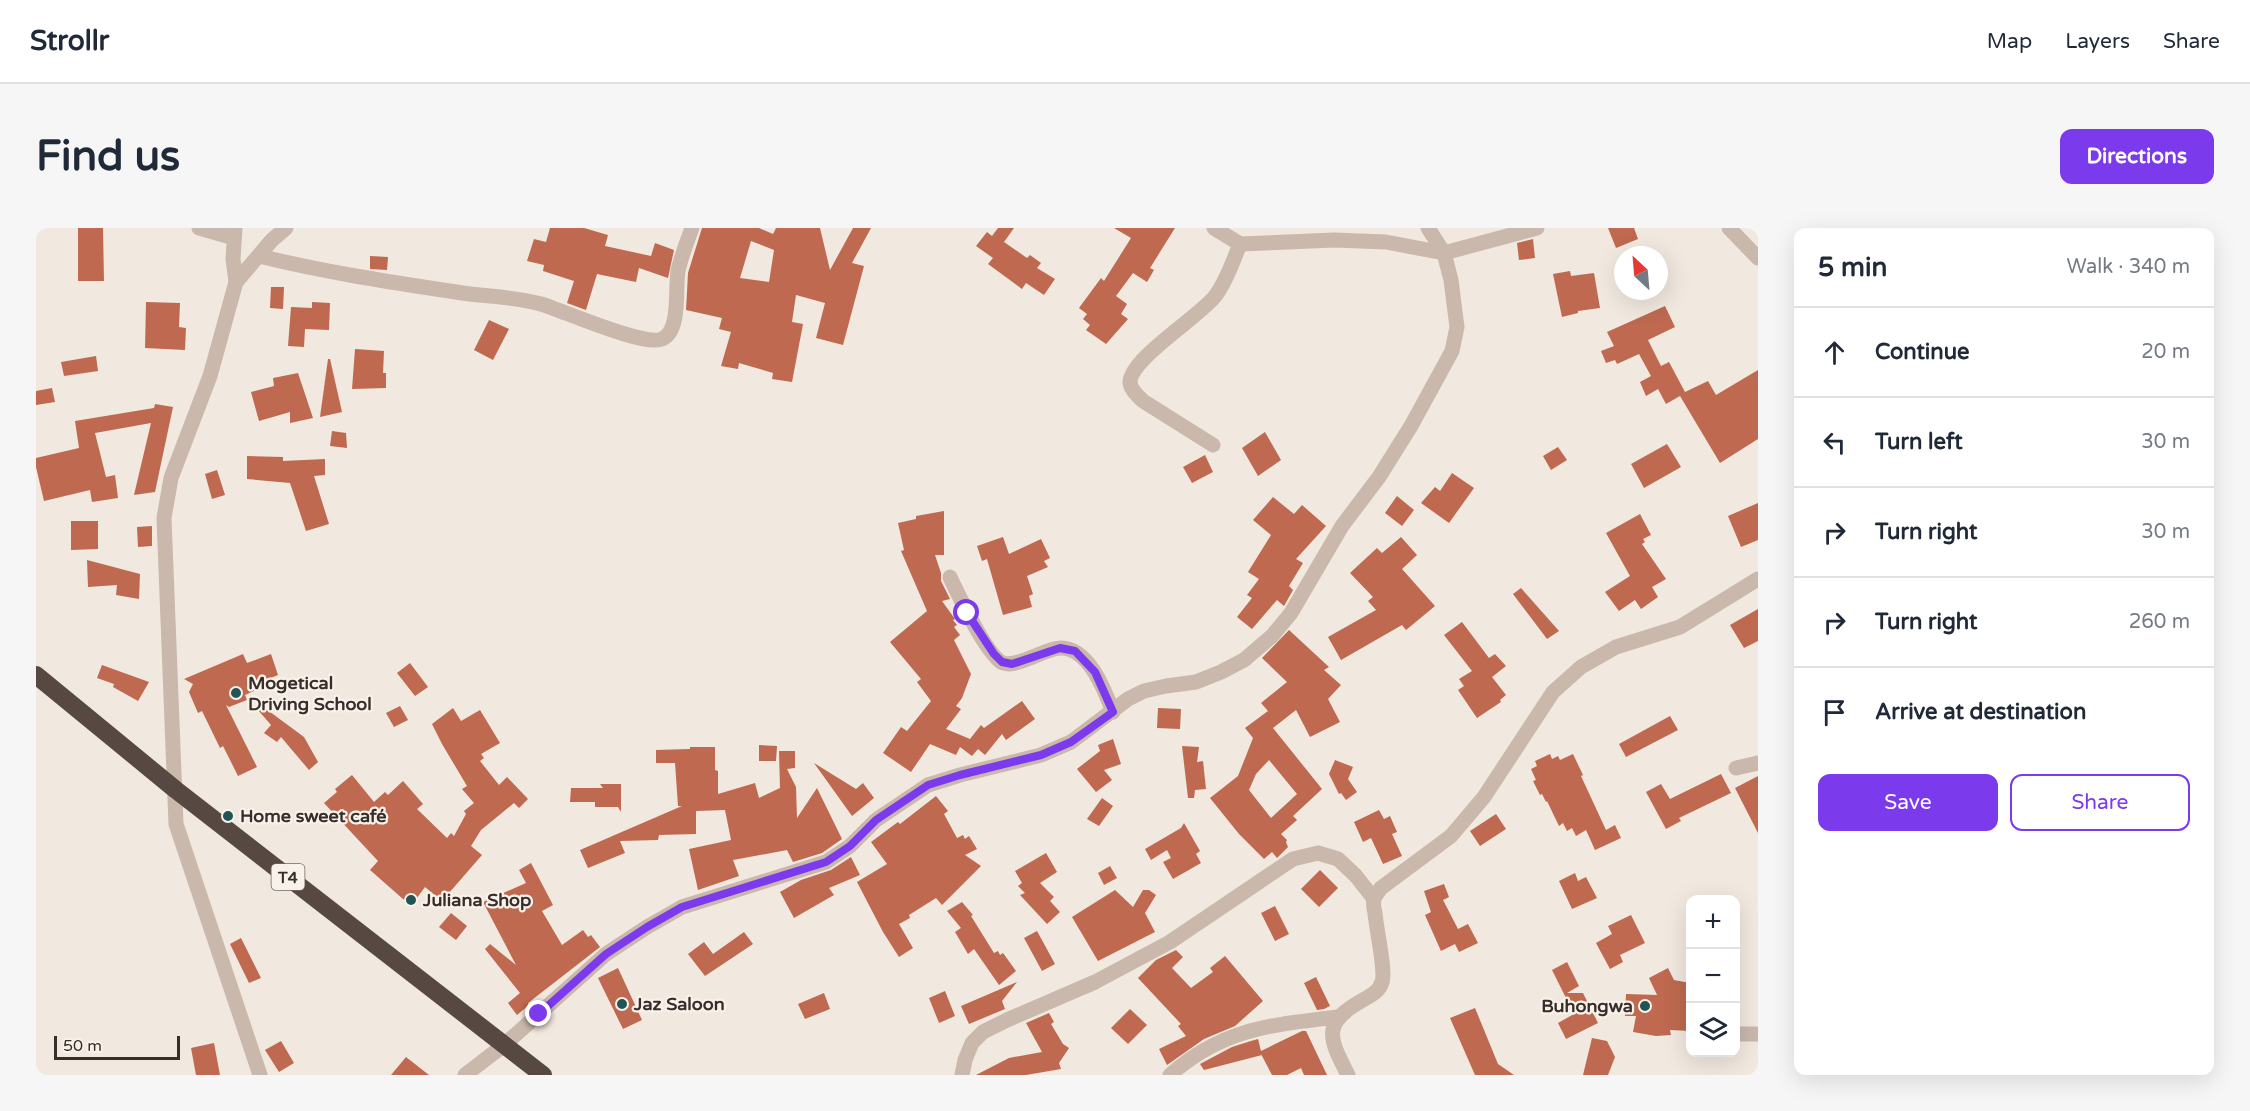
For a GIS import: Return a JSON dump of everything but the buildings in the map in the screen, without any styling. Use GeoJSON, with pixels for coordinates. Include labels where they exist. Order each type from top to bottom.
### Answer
{"type":"FeatureCollection","features":[{"type":"Feature","properties":{"kind":"highway","name":"T4"},"geometry":{"type":"LineString","coordinates":[[36,675],[176,790],[543,1075]]}},
{"type":"Feature","properties":{"kind":"street"},"geometry":{"type":"LineString","coordinates":[[199,228],[235,233],[233,259],[236,282],[210,376],[171,478],[164,518],[177,824],[260,1075]]}},
{"type":"Feature","properties":{"kind":"street"},"geometry":{"type":"LineString","coordinates":[[236,282],[286,228]]}},
{"type":"Feature","properties":{"kind":"street"},"geometry":{"type":"LineString","coordinates":[[259,255],[341,274],[539,303],[654,341],[663,339],[671,331],[675,316],[678,270],[692,228]]}},
{"type":"Feature","properties":{"kind":"street"},"geometry":{"type":"LineString","coordinates":[[1214,228],[1240,244],[1334,240],[1386,242],[1444,253],[1537,228]]}},
{"type":"Feature","properties":{"kind":"street"},"geometry":{"type":"LineString","coordinates":[[465,1075],[504,1045],[606,954],[682,907],[826,862],[850,846],[876,820],[928,785],[1041,755],[1071,742],[1128,699],[1144,691],[1196,682],[1244,660],[1272,636],[1291,613],[1342,526],[1412,426],[1452,351],[1457,327],[1451,280],[1444,253],[1428,228]]}},
{"type":"Feature","properties":{"kind":"street"},"geometry":{"type":"LineString","coordinates":[[1729,228],[1758,258]]}},
{"type":"Feature","properties":{"kind":"street"},"geometry":{"type":"LineString","coordinates":[[1213,445],[1143,401],[1134,393],[1130,384],[1132,374],[1156,347],[1216,296],[1240,244]]}},
{"type":"Feature","properties":{"kind":"street"},"geometry":{"type":"LineString","coordinates":[[950,577],[967,613],[994,654],[1002,662],[1012,664],[1060,648],[1075,651],[1095,672],[1113,712]]}},
{"type":"Feature","properties":{"kind":"street"},"geometry":{"type":"LineString","coordinates":[[1374,899],[1382,888],[1451,836],[1484,797],[1553,692],[1581,667],[1616,647],[1680,627],[1758,579]]}},
{"type":"Feature","properties":{"kind":"street"},"geometry":{"type":"LineString","coordinates":[[1736,768],[1758,763]]}},
{"type":"Feature","properties":{"kind":"street"},"geometry":{"type":"LineString","coordinates":[[962,1075],[972,1043],[983,1032],[1095,982],[1170,942],[1293,859],[1318,853],[1338,859],[1356,876],[1374,899],[1376,934],[1383,977],[1376,993],[1352,1006],[1338,1017],[1265,1026],[1229,1037],[1191,1057],[1170,1075]]}},
{"type":"Feature","properties":{"kind":"street"},"geometry":{"type":"LineString","coordinates":[[1338,1017],[1332,1035],[1348,1075]]}},
{"type":"Feature","properties":{"kind":"street"},"geometry":{"type":"LineString","coordinates":[[1740,1034],[1758,1034]]}},
{"type":"Feature","properties":{"kind":"place","name":"Mogetical Driving School"},"geometry":{"type":"Point","coordinates":[236,693]}},
{"type":"Feature","properties":{"kind":"place","name":"Home sweet café"},"geometry":{"type":"Point","coordinates":[228,816]}},
{"type":"Feature","properties":{"kind":"place","name":"Juliana Shop"},"geometry":{"type":"Point","coordinates":[411,900]}},
{"type":"Feature","properties":{"kind":"place","name":"Jaz Saloon"},"geometry":{"type":"Point","coordinates":[622,1004]}},
{"type":"Feature","properties":{"kind":"place","name":"Buhongwa"},"geometry":{"type":"Point","coordinates":[1645,1006]}},
{"type":"Feature","properties":{"kind":"route"},"geometry":{"type":"LineString","coordinates":[[539,1014],[606,954],[682,907],[826,862],[850,846],[876,820],[928,785],[1041,755],[1071,742],[1113,712],[1095,672],[1075,651],[1060,648],[1012,664],[1002,662],[994,654],[967,613]]}}]}
